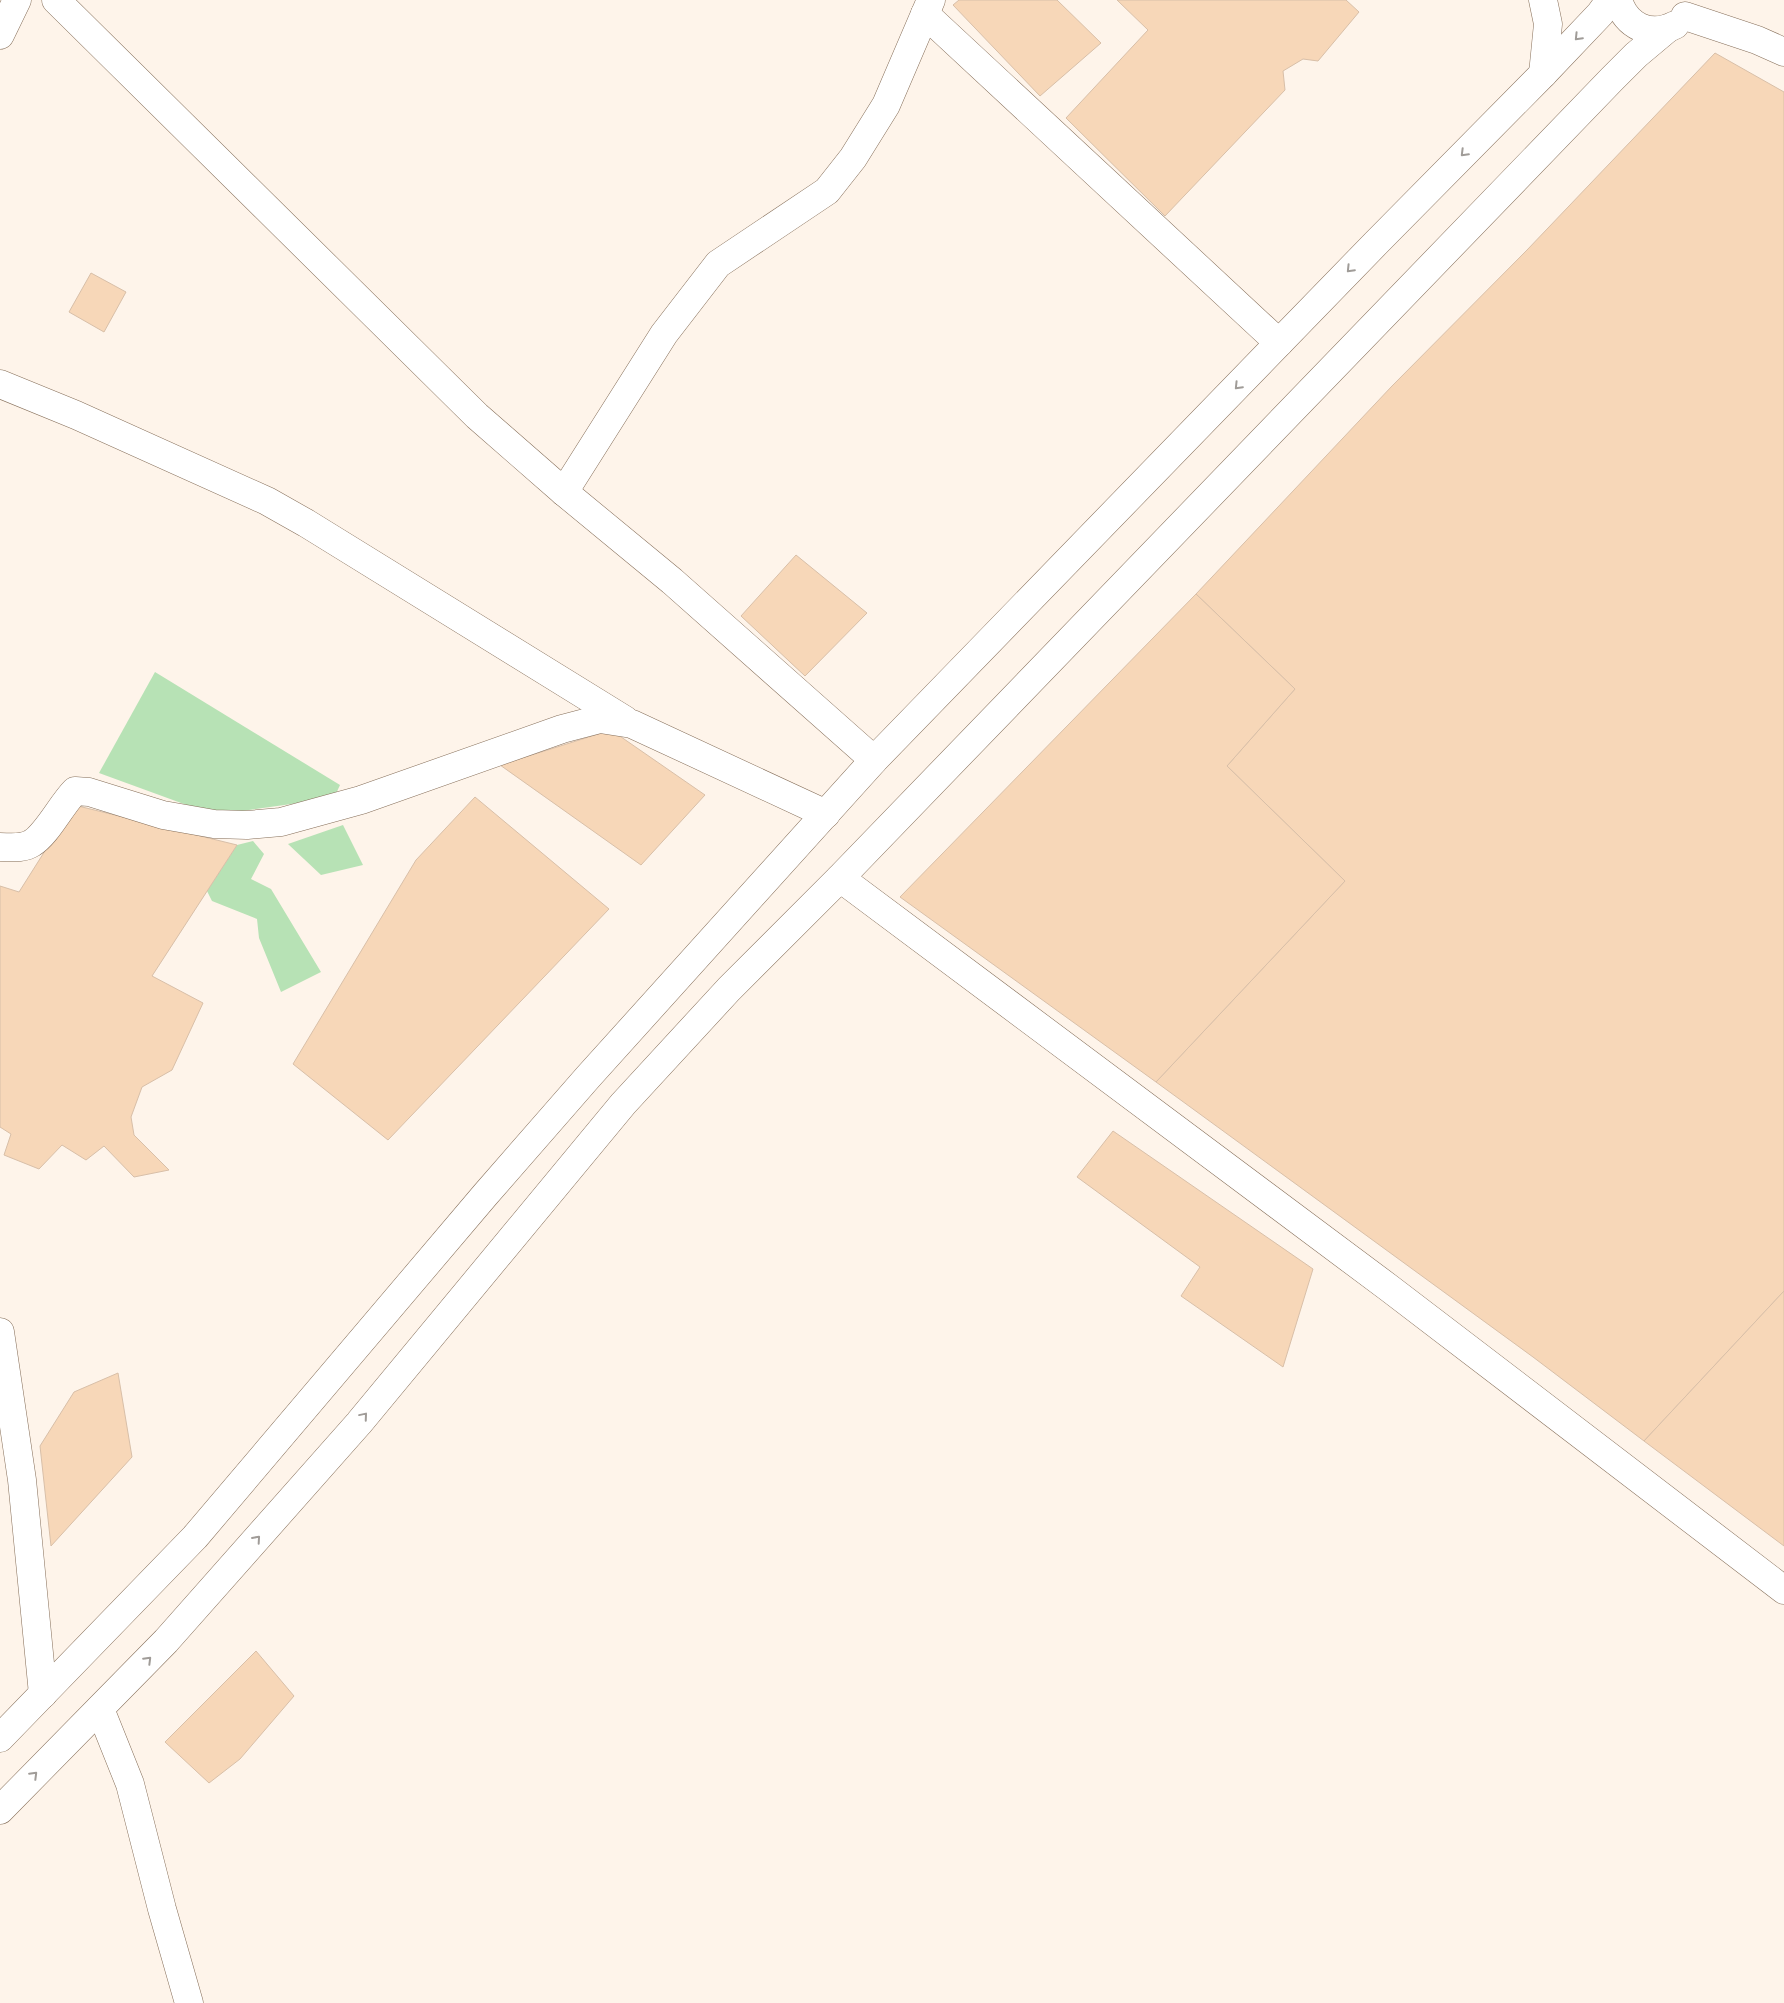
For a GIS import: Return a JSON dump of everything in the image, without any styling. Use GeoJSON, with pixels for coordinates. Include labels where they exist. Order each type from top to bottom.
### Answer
{"type":"FeatureCollection","features":[{"type":"Feature","properties":{"kind":"street"},"geometry":{"type":"LineString","coordinates":[[0,35],[17,0]]}},
{"type":"Feature","properties":{"kind":"street"},"geometry":{"type":"LineString","coordinates":[[56,0],[478,416],[564,492],[672,581],[874,760]]}},
{"type":"Feature","properties":{"kind":"street"},"geometry":{"type":"LineString","coordinates":[[1542,74],[1548,24],[1543,0]]}},
{"type":"Feature","properties":{"kind":"street"},"geometry":{"type":"LineString","coordinates":[[0,1738],[195,1537],[472,1210],[588,1077],[874,760],[1542,74],[1600,14],[1610,0]]}},
{"type":"Feature","properties":{"kind":"street"},"geometry":{"type":"LineString","coordinates":[[1618,0],[1623,13],[1631,23],[1642,29],[1655,31],[1686,10]]}},
{"type":"Feature","properties":{"kind":"street"},"geometry":{"type":"LineString","coordinates":[[564,492],[664,334],[718,264],[828,191],[886,105],[928,7],[1279,343]]}},
{"type":"Feature","properties":{"kind":"street"},"geometry":{"type":"LineString","coordinates":[[1686,10],[1784,52]]}},
{"type":"Feature","properties":{"kind":"street"},"geometry":{"type":"LineString","coordinates":[[0,1810],[166,1642],[359,1423],[623,1104],[729,988],[840,878],[1541,152],[1636,55],[1686,10]]}},
{"type":"Feature","properties":{"kind":"street"},"geometry":{"type":"LineString","coordinates":[[0,384],[76,415],[267,501],[306,523],[632,724],[826,814]]}},
{"type":"Feature","properties":{"kind":"street"},"geometry":{"type":"LineString","coordinates":[[0,847],[31,844],[41,835],[58,810],[75,791],[89,792],[163,814],[214,824],[248,825],[281,822],[361,800],[571,727],[600,719],[632,724]]}},
{"type":"Feature","properties":{"kind":"street"},"geometry":{"type":"LineString","coordinates":[[840,878],[1381,1282],[1784,1590]]}},
{"type":"Feature","properties":{"kind":"street"},"geometry":{"type":"LineString","coordinates":[[588,1077],[623,1104]]}},
{"type":"Feature","properties":{"kind":"street"},"geometry":{"type":"LineString","coordinates":[[0,1332],[11,1479],[42,1694]]}},
{"type":"Feature","properties":{"kind":"street"},"geometry":{"type":"LineString","coordinates":[[100,1709],[130,1784],[162,1909],[189,2003]]}},
{"type":"Feature","properties":{"kind":"green space"},"geometry":{"type":"Polygon","coordinates":[[[155,672],[340,785],[334,798],[214,815],[99,773],[155,672]]]}},
{"type":"Feature","properties":{"kind":"green space"},"geometry":{"type":"Polygon","coordinates":[[[343,825],[363,865],[321,875],[288,844],[343,825]]]}},
{"type":"Feature","properties":{"kind":"green space"},"geometry":{"type":"Polygon","coordinates":[[[253,841],[264,854],[251,879],[271,889],[321,972],[281,992],[259,938],[257,919],[212,901],[207,891],[237,845],[253,841]]]}},
{"type":"Feature","properties":{"kind":"building"},"geometry":{"type":"Polygon","coordinates":[[[959,0],[1057,0],[1101,43],[1040,96],[953,5],[959,0]]]}},
{"type":"Feature","properties":{"kind":"building"},"geometry":{"type":"Polygon","coordinates":[[[1117,0],[1346,0],[1359,12],[1318,61],[1303,59],[1283,71],[1285,90],[1165,216],[1066,118],[1148,30],[1117,0]]]}},
{"type":"Feature","properties":{"kind":"building"},"geometry":{"type":"Polygon","coordinates":[[[1715,53],[1784,92],[1784,1291],[1644,1441],[1533,1357],[1156,1082],[1345,881],[1227,766],[1295,689],[1196,594],[1392,386],[1527,250],[1715,53]]]}},
{"type":"Feature","properties":{"kind":"building"},"geometry":{"type":"Polygon","coordinates":[[[91,273],[126,292],[104,332],[69,312],[91,273]]]}},
{"type":"Feature","properties":{"kind":"building"},"geometry":{"type":"Polygon","coordinates":[[[796,555],[867,613],[805,676],[741,616],[796,555]]]}},
{"type":"Feature","properties":{"kind":"building"},"geometry":{"type":"Polygon","coordinates":[[[1196,594],[1295,689],[1227,766],[1345,881],[1156,1082],[900,897],[1196,594]]]}},
{"type":"Feature","properties":{"kind":"building"},"geometry":{"type":"Polygon","coordinates":[[[611,730],[705,795],[641,865],[500,765],[611,730]]]}},
{"type":"Feature","properties":{"kind":"building"},"geometry":{"type":"Polygon","coordinates":[[[475,797],[609,909],[388,1140],[293,1064],[416,860],[475,797]]]}},
{"type":"Feature","properties":{"kind":"building"},"geometry":{"type":"Polygon","coordinates":[[[74,805],[237,845],[152,976],[203,1003],[172,1070],[142,1087],[131,1117],[134,1135],[169,1170],[134,1177],[104,1146],[86,1160],[62,1145],[39,1169],[4,1155],[11,1134],[0,1127],[0,886],[19,892],[74,805]]]}},
{"type":"Feature","properties":{"kind":"building"},"geometry":{"type":"Polygon","coordinates":[[[1113,1131],[1313,1269],[1283,1367],[1181,1296],[1200,1267],[1077,1177],[1113,1131]]]}},
{"type":"Feature","properties":{"kind":"building"},"geometry":{"type":"Polygon","coordinates":[[[1784,1291],[1784,1546],[1644,1441],[1784,1291]]]}},
{"type":"Feature","properties":{"kind":"building"},"geometry":{"type":"Polygon","coordinates":[[[118,1373],[132,1457],[51,1546],[40,1446],[74,1392],[118,1373]]]}},
{"type":"Feature","properties":{"kind":"building"},"geometry":{"type":"Polygon","coordinates":[[[256,1651],[294,1696],[240,1759],[209,1783],[165,1742],[256,1651]]]}}]}
